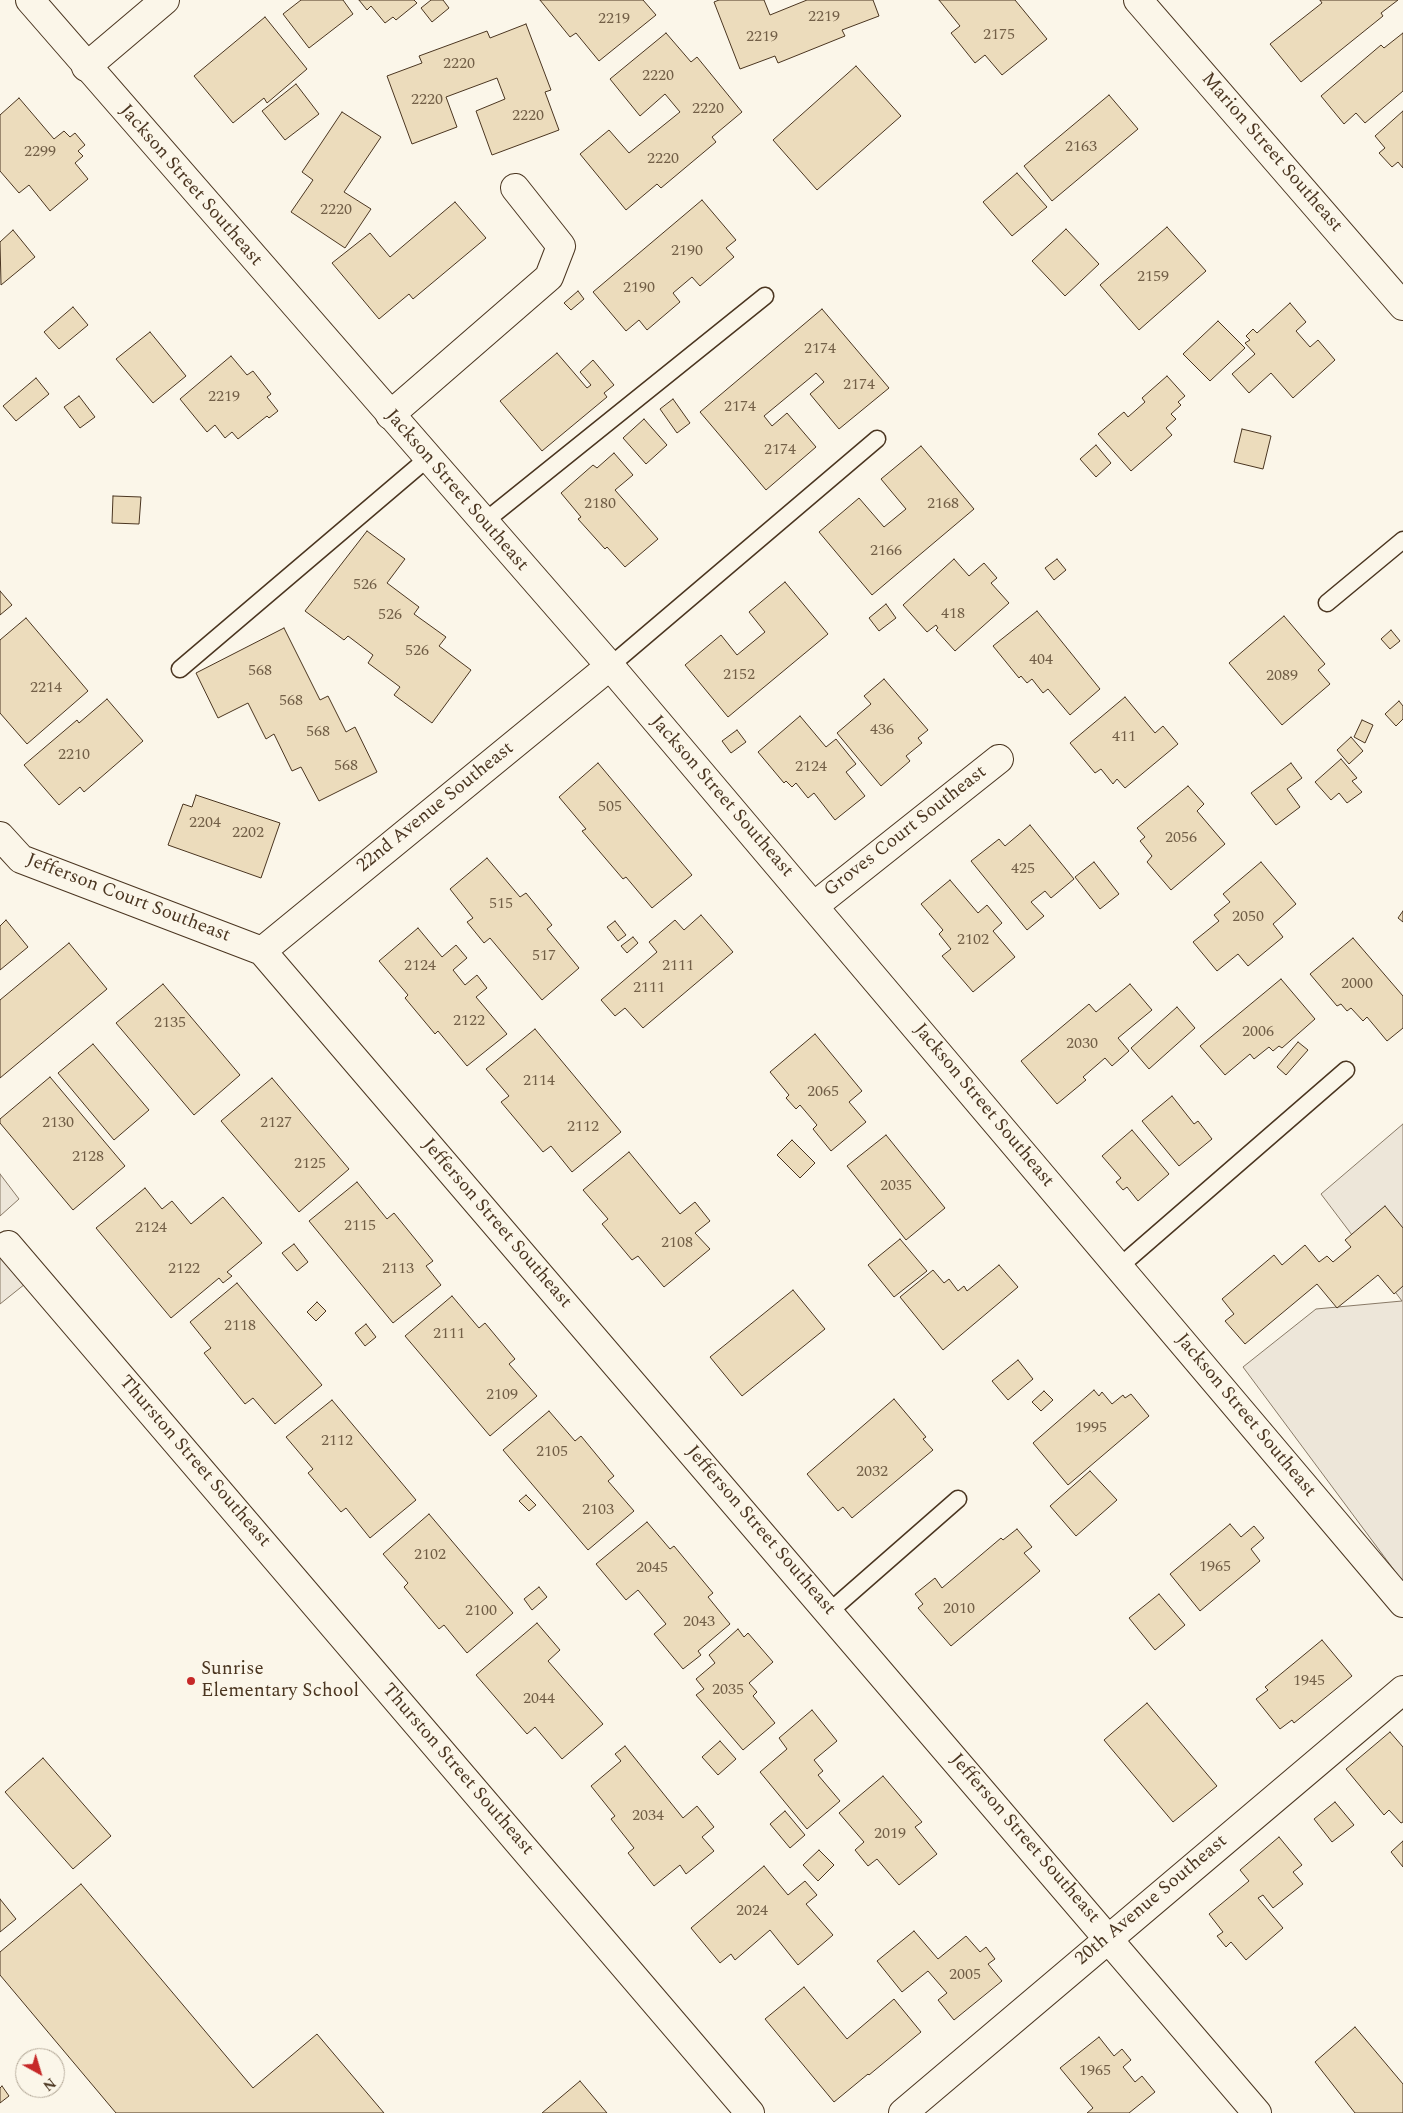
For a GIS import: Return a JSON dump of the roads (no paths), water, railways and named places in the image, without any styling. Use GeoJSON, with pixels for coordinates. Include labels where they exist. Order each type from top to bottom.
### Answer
{"type":"FeatureCollection","features":[{"type":"Feature","properties":{"kind":"street","name":"Jackson Street Southeast"},"geometry":{"type":"LineString","coordinates":[[30,0],[86,67],[610,666],[1403,1603]]}},
{"type":"Feature","properties":{"kind":"street"},"geometry":{"type":"LineString","coordinates":[[86,67],[165,0]]}},
{"type":"Feature","properties":{"kind":"street","name":"Marion Street Southeast"},"geometry":{"type":"LineString","coordinates":[[1138,0],[1403,306]]}},
{"type":"Feature","properties":{"kind":"street"},"geometry":{"type":"LineString","coordinates":[[390,416],[549,277],[562,246],[515,188]]}},
{"type":"Feature","properties":{"kind":"street","name":"22nd Avenue Southeast"},"geometry":{"type":"LineString","coordinates":[[262,951],[610,666]]}},
{"type":"Feature","properties":{"kind":"street","name":"Groves Court Southeast"},"geometry":{"type":"LineString","coordinates":[[814,906],[999,759]]}},
{"type":"Feature","properties":{"kind":"street","name":"Jefferson Court Southeast"},"geometry":{"type":"LineString","coordinates":[[0,836],[21,859],[262,951]]}},
{"type":"Feature","properties":{"kind":"street","name":"Jefferson Street Southeast"},"geometry":{"type":"LineString","coordinates":[[262,951],[1257,2113]]}},
{"type":"Feature","properties":{"kind":"street","name":"Thurston Street Southeast"},"geometry":{"type":"LineString","coordinates":[[8,1245],[750,2113]]}},
{"type":"Feature","properties":{"kind":"street","name":"20th Avenue Southeast"},"geometry":{"type":"LineString","coordinates":[[903,2113],[1403,1690]]}},
{"type":"Feature","properties":{"kind":"lane"},"geometry":{"type":"LineString","coordinates":[[484,522],[765,296]]}},
{"type":"Feature","properties":{"kind":"lane"},"geometry":{"type":"LineString","coordinates":[[610,666],[877,439]]}},
{"type":"Feature","properties":{"kind":"lane"},"geometry":{"type":"LineString","coordinates":[[180,669],[428,458]]}},
{"type":"Feature","properties":{"kind":"lane"},"geometry":{"type":"LineString","coordinates":[[1327,603],[1403,540]]}},
{"type":"Feature","properties":{"kind":"lane"},"geometry":{"type":"LineString","coordinates":[[1119,1267],[1346,1070]]}},
{"type":"Feature","properties":{"kind":"lane"},"geometry":{"type":"LineString","coordinates":[[829,1612],[958,1499]]}},
{"type":"Feature","properties":{"kind":"place","name":"Sunrise Elementary School"},"geometry":{"type":"Point","coordinates":[191,1681]}}]}
